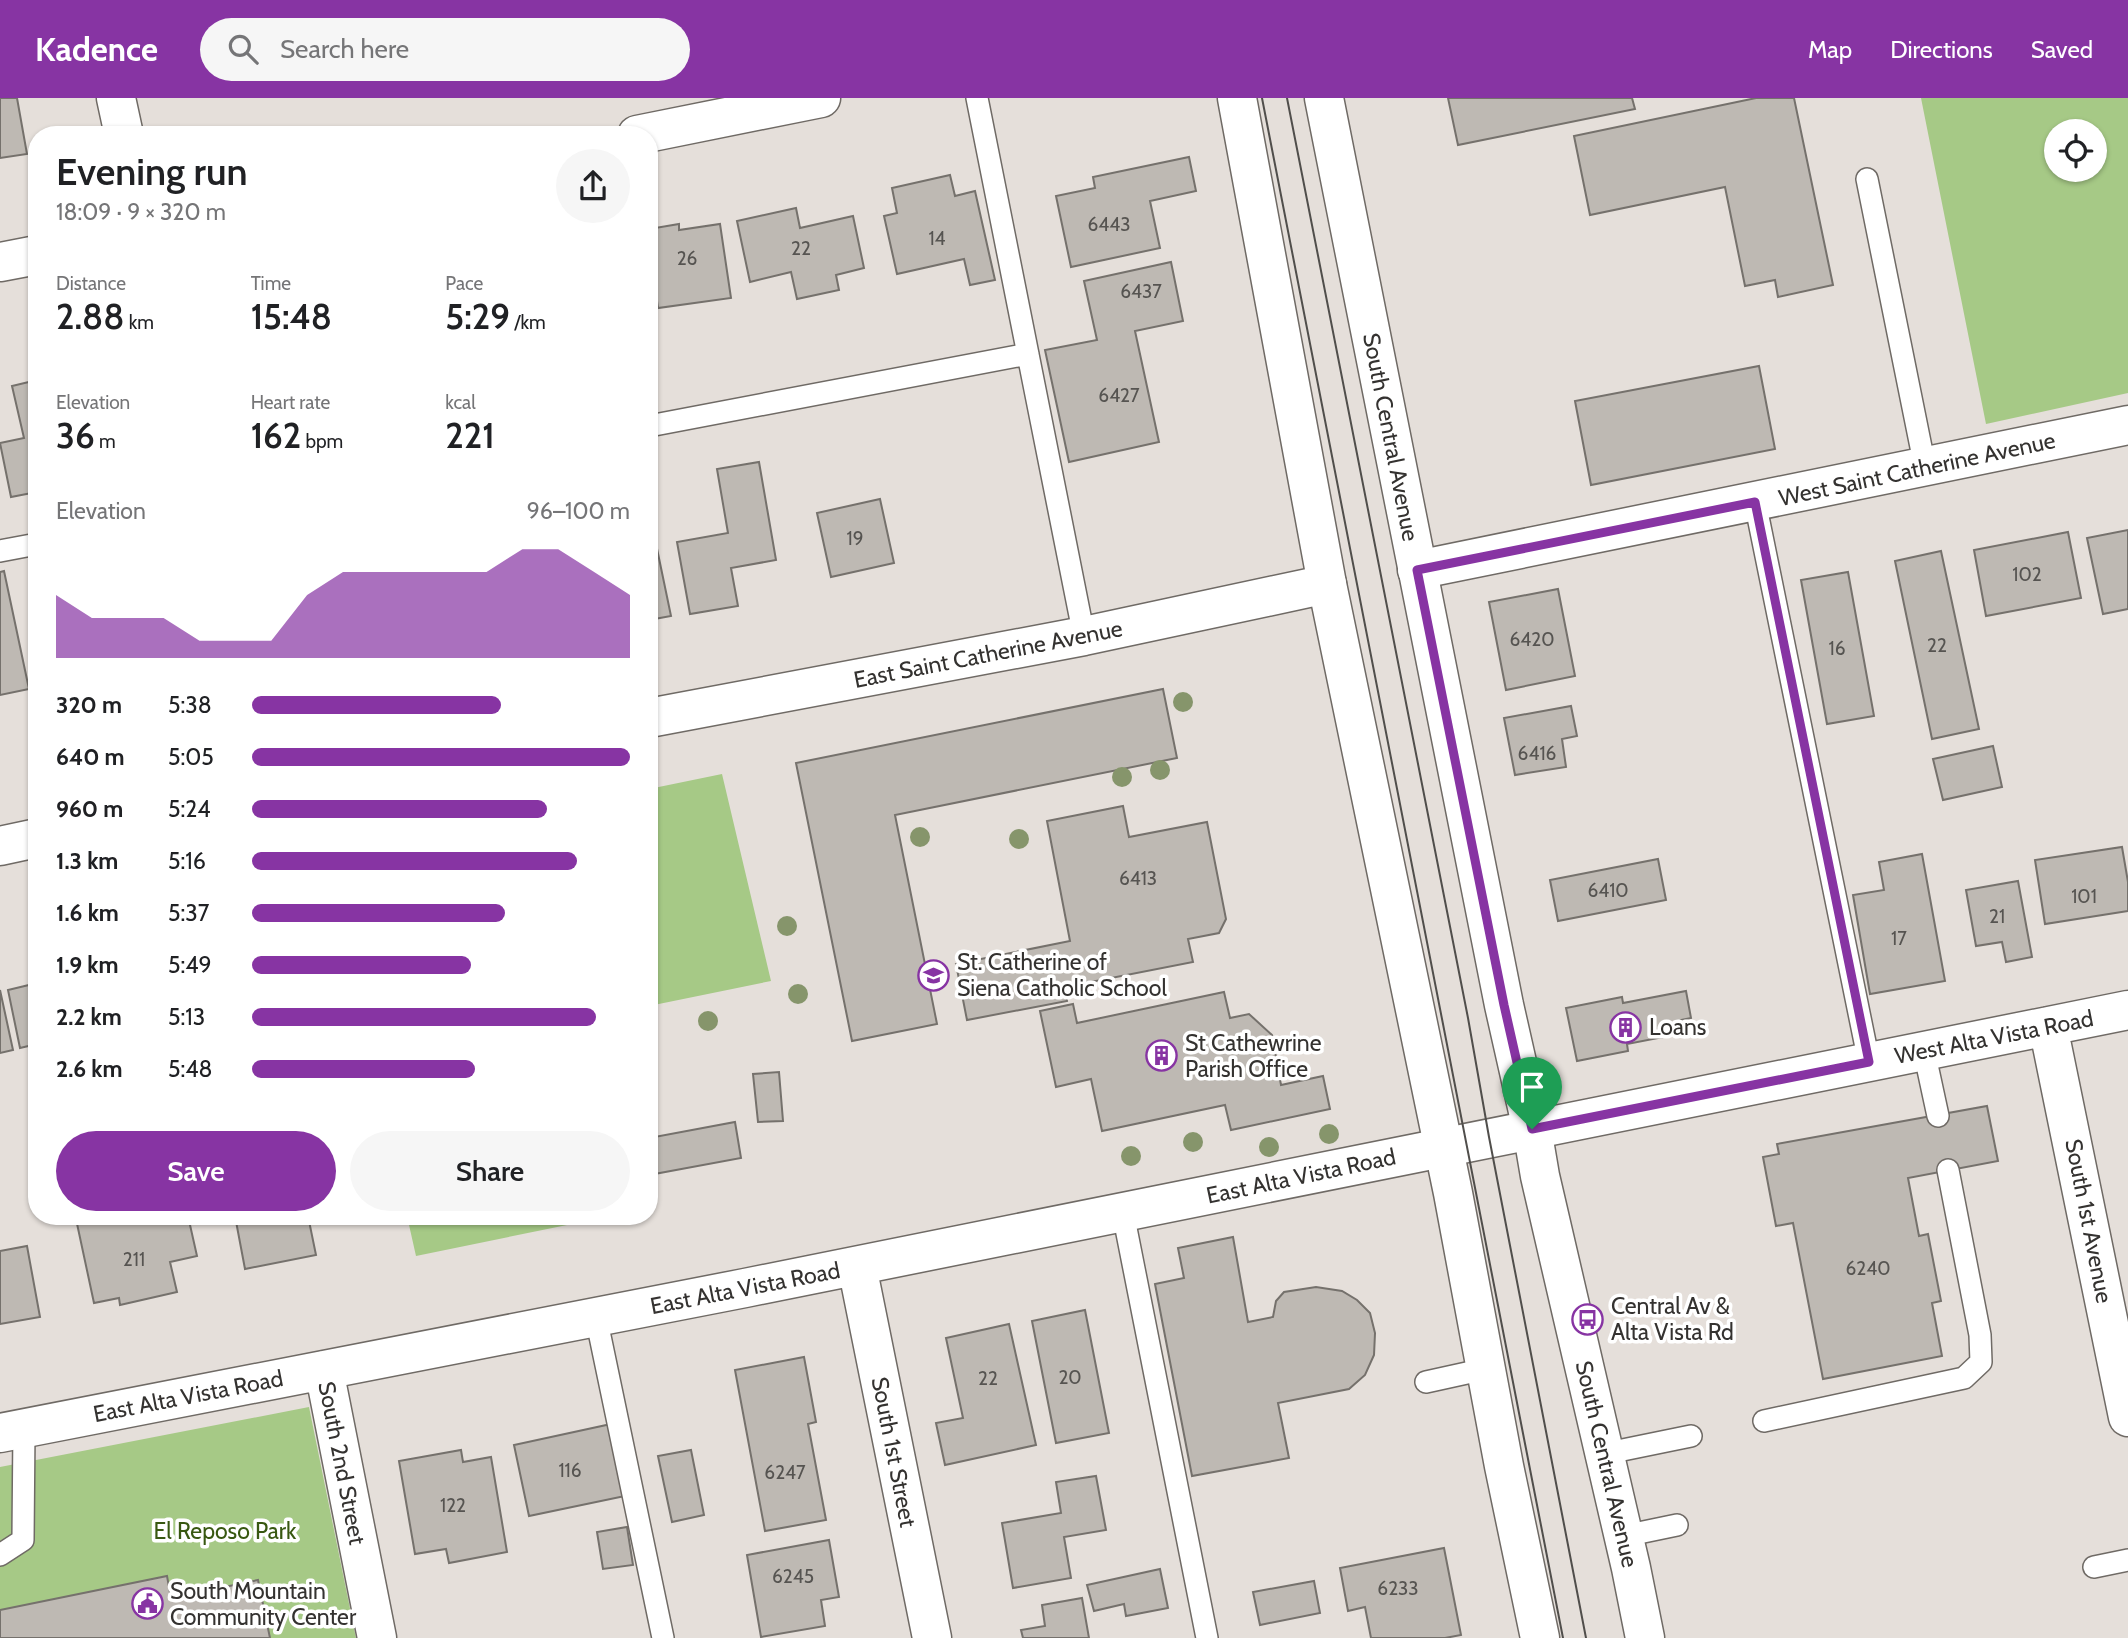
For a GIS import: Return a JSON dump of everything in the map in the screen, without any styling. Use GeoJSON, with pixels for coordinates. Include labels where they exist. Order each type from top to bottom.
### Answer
{"type":"FeatureCollection","features":[{"type":"Feature","properties":{"kind":"street"},"geometry":{"type":"LineString","coordinates":[[116,98],[122,126]]}},
{"type":"Feature","properties":{"kind":"street"},"geometry":{"type":"LineString","coordinates":[[658,131],[821,98]]}},
{"type":"Feature","properties":{"kind":"street"},"geometry":{"type":"LineString","coordinates":[[1237,98],[1327,584],[1444,1147],[1481,1334],[1485,1369],[1540,1638]]}},
{"type":"Feature","properties":{"kind":"street","name":"South Central Avenue"},"geometry":{"type":"LineString","coordinates":[[1324,98],[1504,1005],[1540,1176],[1624,1536],[1644,1638]]}},
{"type":"Feature","properties":{"kind":"street"},"geometry":{"type":"LineString","coordinates":[[0,262],[28,257]]}},
{"type":"Feature","properties":{"kind":"street","name":"West Saint Catherine Avenue"},"geometry":{"type":"LineString","coordinates":[[1417,570],[2128,425]]}},
{"type":"Feature","properties":{"kind":"street","name":"East Saint Catherine Avenue"},"geometry":{"type":"LineString","coordinates":[[658,716],[1084,636],[1327,584]]}},
{"type":"Feature","properties":{"kind":"street"},"geometry":{"type":"LineString","coordinates":[[0,846],[28,840]]}},
{"type":"Feature","properties":{"kind":"street","name":"West Alta Vista Road"},"geometry":{"type":"LineString","coordinates":[[1489,1138],[2128,1010]]}},
{"type":"Feature","properties":{"kind":"street","name":"South 1st Avenue"},"geometry":{"type":"LineString","coordinates":[[2048,1026],[2128,1417]]}},
{"type":"Feature","properties":{"kind":"street","name":"East Alta Vista Road"},"geometry":{"type":"LineString","coordinates":[[12,1430],[857,1266],[1489,1138]]}},
{"type":"Feature","properties":{"kind":"street","name":"South 1st Street"},"geometry":{"type":"LineString","coordinates":[[857,1266],[932,1638]]}},
{"type":"Feature","properties":{"kind":"street","name":"South 2nd Street"},"geometry":{"type":"LineString","coordinates":[[324,1370],[377,1638]]}},
{"type":"Feature","properties":{"kind":"lane"},"geometry":{"type":"LineString","coordinates":[[977,98],[1084,636]]}},
{"type":"Feature","properties":{"kind":"lane"},"geometry":{"type":"LineString","coordinates":[[1867,179],[1925,467]]}},
{"type":"Feature","properties":{"kind":"lane"},"geometry":{"type":"LineString","coordinates":[[658,424],[1028,354]]}},
{"type":"Feature","properties":{"kind":"lane"},"geometry":{"type":"LineString","coordinates":[[1755,502],[1869,1062]]}},
{"type":"Feature","properties":{"kind":"lane"},"geometry":{"type":"LineString","coordinates":[[0,551],[28,546]]}},
{"type":"Feature","properties":{"kind":"lane"},"geometry":{"type":"LineString","coordinates":[[1924,1051],[1938,1116]]}},
{"type":"Feature","properties":{"kind":"lane"},"geometry":{"type":"LineString","coordinates":[[1764,1420],[1964,1378],[1981,1362],[1980,1335],[1948,1170]]}},
{"type":"Feature","properties":{"kind":"lane"},"geometry":{"type":"LineString","coordinates":[[1123,1213],[1208,1638]]}},
{"type":"Feature","properties":{"kind":"lane"},"geometry":{"type":"LineString","coordinates":[[596,1317],[663,1638]]}},
{"type":"Feature","properties":{"kind":"lane"},"geometry":{"type":"LineString","coordinates":[[1426,1382],[1485,1369]]}},
{"type":"Feature","properties":{"kind":"lane"},"geometry":{"type":"LineString","coordinates":[[0,1555],[23,1540],[12,1430]]}},
{"type":"Feature","properties":{"kind":"lane"},"geometry":{"type":"LineString","coordinates":[[1603,1454],[1691,1436]]}},
{"type":"Feature","properties":{"kind":"lane"},"geometry":{"type":"LineString","coordinates":[[1624,1536],[1677,1525]]}},
{"type":"Feature","properties":{"kind":"lane"},"geometry":{"type":"LineString","coordinates":[[2094,1567],[2128,1560]]}},
{"type":"Feature","properties":{"kind":"green space"},"geometry":{"type":"Polygon","coordinates":[[[1921,98],[2128,98],[2128,393],[1986,424],[1921,98]]]}},
{"type":"Feature","properties":{"kind":"green space"},"geometry":{"type":"Polygon","coordinates":[[[722,774],[771,981],[658,1004],[658,787],[722,774]]]}},
{"type":"Feature","properties":{"kind":"green space"},"geometry":{"type":"Polygon","coordinates":[[[409,1225],[567,1225],[416,1256],[409,1225]]]}},
{"type":"Feature","properties":{"kind":"green space","name":"El Reposo Park"},"geometry":{"type":"Polygon","coordinates":[[[309,1407],[356,1638],[0,1638],[0,1467],[309,1407]]]}},
{"type":"Feature","properties":{"kind":"building"},"geometry":{"type":"Polygon","coordinates":[[[0,98],[17,98],[27,154],[0,158],[0,98]]]}},
{"type":"Feature","properties":{"kind":"building"},"geometry":{"type":"Polygon","coordinates":[[[1448,98],[1632,98],[1635,109],[1458,145],[1448,98]]]}},
{"type":"Feature","properties":{"kind":"building"},"geometry":{"type":"Polygon","coordinates":[[[1756,98],[1794,98],[1833,285],[1778,297],[1775,280],[1745,286],[1725,187],[1590,215],[1574,136],[1756,98]]]}},
{"type":"Feature","properties":{"kind":"building"},"geometry":{"type":"Polygon","coordinates":[[[1189,157],[1196,191],[1150,201],[1160,248],[1071,267],[1056,196],[1095,188],[1093,177],[1189,157]]]}},
{"type":"Feature","properties":{"kind":"building"},"geometry":{"type":"Polygon","coordinates":[[[950,175],[955,196],[975,191],[995,280],[970,285],[964,259],[897,274],[884,216],[897,213],[892,188],[950,175]]]}},
{"type":"Feature","properties":{"kind":"building"},"geometry":{"type":"Polygon","coordinates":[[[796,208],[800,228],[853,216],[864,268],[836,275],[839,290],[797,299],[791,272],[750,282],[737,221],[796,208]]]}},
{"type":"Feature","properties":{"kind":"building"},"geometry":{"type":"Polygon","coordinates":[[[679,224],[679,230],[720,224],[731,298],[658,308],[658,228],[679,224]]]}},
{"type":"Feature","properties":{"kind":"building"},"geometry":{"type":"Polygon","coordinates":[[[1171,262],[1183,321],[1135,331],[1159,442],[1069,462],[1045,350],[1097,340],[1084,281],[1171,262]]]}},
{"type":"Feature","properties":{"kind":"building"},"geometry":{"type":"Polygon","coordinates":[[[1759,366],[1775,449],[1591,485],[1575,401],[1759,366]]]}},
{"type":"Feature","properties":{"kind":"building"},"geometry":{"type":"Polygon","coordinates":[[[28,382],[28,494],[11,497],[0,443],[24,438],[12,386],[28,382]]]}},
{"type":"Feature","properties":{"kind":"building"},"geometry":{"type":"Polygon","coordinates":[[[759,462],[776,560],[731,568],[738,606],[690,614],[677,542],[728,533],[717,469],[759,462]]]}},
{"type":"Feature","properties":{"kind":"building"},"geometry":{"type":"Polygon","coordinates":[[[880,499],[894,563],[831,577],[817,513],[880,499]]]}},
{"type":"Feature","properties":{"kind":"building"},"geometry":{"type":"Polygon","coordinates":[[[2128,530],[2128,609],[2103,614],[2087,538],[2128,530]]]}},
{"type":"Feature","properties":{"kind":"building"},"geometry":{"type":"Polygon","coordinates":[[[2068,532],[2081,598],[1986,616],[1974,550],[2068,532]]]}},
{"type":"Feature","properties":{"kind":"building"},"geometry":{"type":"Polygon","coordinates":[[[1941,551],[1979,729],[1932,739],[1895,561],[1941,551]]]}},
{"type":"Feature","properties":{"kind":"building"},"geometry":{"type":"Polygon","coordinates":[[[658,553],[671,616],[658,618],[658,553]]]}},
{"type":"Feature","properties":{"kind":"building"},"geometry":{"type":"Polygon","coordinates":[[[4,571],[28,689],[0,695],[0,572],[4,571]]]}},
{"type":"Feature","properties":{"kind":"building"},"geometry":{"type":"Polygon","coordinates":[[[1848,572],[1874,716],[1827,724],[1801,580],[1848,572]]]}},
{"type":"Feature","properties":{"kind":"building"},"geometry":{"type":"Polygon","coordinates":[[[1558,589],[1575,676],[1506,690],[1489,602],[1558,589]]]}},
{"type":"Feature","properties":{"kind":"building"},"geometry":{"type":"Polygon","coordinates":[[[1163,689],[1177,758],[895,815],[937,1024],[852,1041],[796,763],[1163,689]]]}},
{"type":"Feature","properties":{"kind":"building"},"geometry":{"type":"Polygon","coordinates":[[[1571,706],[1577,736],[1562,739],[1566,767],[1515,775],[1504,718],[1571,706]]]}},
{"type":"Feature","properties":{"kind":"building"},"geometry":{"type":"Polygon","coordinates":[[[1993,746],[2002,787],[1943,800],[1933,759],[1993,746]]]}},
{"type":"Feature","properties":{"kind":"building"},"geometry":{"type":"Polygon","coordinates":[[[1123,806],[1129,837],[1207,822],[1226,919],[1219,933],[1188,939],[1193,962],[1065,987],[1067,1001],[967,1020],[956,964],[1070,941],[1047,821],[1123,806]]]}},
{"type":"Feature","properties":{"kind":"building"},"geometry":{"type":"Polygon","coordinates":[[[2122,847],[2128,882],[2128,911],[2045,924],[2035,860],[2122,847]]]}},
{"type":"Feature","properties":{"kind":"building"},"geometry":{"type":"Polygon","coordinates":[[[1922,854],[1945,981],[1870,994],[1853,895],[1884,890],[1879,862],[1922,854]]]}},
{"type":"Feature","properties":{"kind":"building"},"geometry":{"type":"Polygon","coordinates":[[[1658,859],[1666,900],[1558,921],[1550,880],[1658,859]]]}},
{"type":"Feature","properties":{"kind":"building"},"geometry":{"type":"Polygon","coordinates":[[[2018,881],[2032,957],[2006,962],[2002,942],[1976,946],[1966,890],[2018,881]]]}},
{"type":"Feature","properties":{"kind":"building"},"geometry":{"type":"Polygon","coordinates":[[[28,985],[28,1046],[20,1048],[8,990],[28,985]]]}},
{"type":"Feature","properties":{"kind":"building"},"geometry":{"type":"Polygon","coordinates":[[[0,990],[13,1050],[0,1053],[0,990]]]}},
{"type":"Feature","properties":{"kind":"building","name":"Loans"},"geometry":{"type":"Polygon","coordinates":[[[1686,991],[1691,1018],[1681,1020],[1684,1033],[1627,1044],[1628,1051],[1577,1061],[1566,1008],[1622,997],[1623,1003],[1686,991]]]}},
{"type":"Feature","properties":{"kind":"building","name":"St Cathewrine Parish Office"},"geometry":{"type":"Polygon","coordinates":[[[1224,992],[1230,1018],[1249,1014],[1272,1035],[1281,1085],[1323,1076],[1330,1109],[1231,1130],[1225,1105],[1102,1131],[1091,1079],[1056,1087],[1040,1011],[1073,1004],[1077,1023],[1224,992]]]}},
{"type":"Feature","properties":{"kind":"building"},"geometry":{"type":"Polygon","coordinates":[[[779,1072],[783,1121],[758,1122],[753,1074],[779,1072]]]}},
{"type":"Feature","properties":{"kind":"building"},"geometry":{"type":"Polygon","coordinates":[[[1987,1106],[1998,1161],[1908,1178],[1919,1236],[1928,1234],[1941,1301],[1932,1303],[1942,1356],[1823,1379],[1793,1223],[1776,1226],[1763,1157],[1779,1154],[1777,1144],[1987,1106]]]}},
{"type":"Feature","properties":{"kind":"building"},"geometry":{"type":"Polygon","coordinates":[[[735,1122],[741,1158],[658,1173],[658,1136],[735,1122]]]}},
{"type":"Feature","properties":{"kind":"building"},"geometry":{"type":"Polygon","coordinates":[[[77,1225],[190,1225],[197,1256],[170,1262],[177,1292],[120,1305],[119,1298],[94,1303],[77,1225]]]}},
{"type":"Feature","properties":{"kind":"building"},"geometry":{"type":"Polygon","coordinates":[[[237,1225],[310,1225],[316,1255],[245,1269],[237,1225]]]}},
{"type":"Feature","properties":{"kind":"building"},"geometry":{"type":"Polygon","coordinates":[[[1233,1237],[1248,1322],[1273,1317],[1276,1301],[1284,1292],[1316,1287],[1342,1291],[1357,1300],[1370,1313],[1375,1333],[1374,1355],[1365,1375],[1349,1389],[1278,1403],[1289,1458],[1192,1476],[1155,1284],[1184,1278],[1178,1248],[1233,1237]]]}},
{"type":"Feature","properties":{"kind":"building"},"geometry":{"type":"Polygon","coordinates":[[[27,1246],[40,1317],[0,1324],[0,1251],[27,1246]]]}},
{"type":"Feature","properties":{"kind":"building"},"geometry":{"type":"Polygon","coordinates":[[[1085,1310],[1109,1433],[1056,1443],[1032,1321],[1085,1310]]]}},
{"type":"Feature","properties":{"kind":"building"},"geometry":{"type":"Polygon","coordinates":[[[1009,1324],[1036,1445],[945,1465],[936,1423],[963,1418],[946,1338],[1009,1324]]]}},
{"type":"Feature","properties":{"kind":"building"},"geometry":{"type":"Polygon","coordinates":[[[804,1357],[816,1422],[808,1424],[826,1520],[765,1531],[735,1370],[804,1357]]]}},
{"type":"Feature","properties":{"kind":"building"},"geometry":{"type":"Polygon","coordinates":[[[611,1424],[625,1496],[529,1516],[514,1445],[611,1424]]]}},
{"type":"Feature","properties":{"kind":"building"},"geometry":{"type":"Polygon","coordinates":[[[461,1450],[463,1462],[491,1457],[507,1552],[449,1563],[446,1549],[415,1554],[399,1461],[461,1450]]]}},
{"type":"Feature","properties":{"kind":"building"},"geometry":{"type":"Polygon","coordinates":[[[691,1450],[704,1515],[672,1522],[658,1456],[691,1450]]]}},
{"type":"Feature","properties":{"kind":"building"},"geometry":{"type":"Polygon","coordinates":[[[1096,1476],[1106,1530],[1064,1537],[1071,1578],[1013,1588],[1002,1523],[1061,1513],[1056,1482],[1096,1476]]]}},
{"type":"Feature","properties":{"kind":"building"},"geometry":{"type":"Polygon","coordinates":[[[627,1527],[633,1565],[603,1569],[597,1532],[627,1527]]]}},
{"type":"Feature","properties":{"kind":"building"},"geometry":{"type":"Polygon","coordinates":[[[829,1540],[839,1597],[821,1600],[825,1626],[761,1637],[747,1555],[829,1540]]]}},
{"type":"Feature","properties":{"kind":"building"},"geometry":{"type":"Polygon","coordinates":[[[1444,1548],[1461,1635],[1445,1638],[1371,1638],[1365,1607],[1348,1611],[1340,1568],[1444,1548]]]}},
{"type":"Feature","properties":{"kind":"building"},"geometry":{"type":"Polygon","coordinates":[[[1160,1569],[1168,1608],[1126,1616],[1124,1604],[1094,1611],[1087,1585],[1160,1569]]]}},
{"type":"Feature","properties":{"kind":"building","name":"South Mountain Community Center"},"geometry":{"type":"Polygon","coordinates":[[[167,1576],[171,1598],[258,1580],[270,1638],[0,1638],[0,1610],[167,1576]]]}},
{"type":"Feature","properties":{"kind":"building"},"geometry":{"type":"Polygon","coordinates":[[[1314,1581],[1320,1613],[1260,1625],[1253,1592],[1314,1581]]]}},
{"type":"Feature","properties":{"kind":"building"},"geometry":{"type":"Polygon","coordinates":[[[1082,1598],[1089,1638],[1023,1638],[1021,1630],[1045,1626],[1042,1605],[1082,1598]]]}},
{"type":"Feature","properties":{"kind":"tram line"},"geometry":{"type":"LineString","coordinates":[[1262,98],[1563,1638]]}},
{"type":"Feature","properties":{"kind":"tram line"},"geometry":{"type":"LineString","coordinates":[[1287,98],[1468,1018],[1586,1638]]}},
{"type":"Feature","properties":{"kind":"place","name":"St. Catherine of Siena Catholic School"},"geometry":{"type":"Point","coordinates":[934,975]}},
{"type":"Feature","properties":{"kind":"place","name":"Loans"},"geometry":{"type":"Point","coordinates":[1626,1027]}},
{"type":"Feature","properties":{"kind":"place","name":"St Cathewrine Parish Office"},"geometry":{"type":"Point","coordinates":[1162,1056]}},
{"type":"Feature","properties":{"kind":"place","name":"Central Av & Alta Vista Rd"},"geometry":{"type":"Point","coordinates":[1588,1319]}},
{"type":"Feature","properties":{"kind":"place","name":"South Mountain Community Center"},"geometry":{"type":"Point","coordinates":[147,1604]}},
{"type":"Feature","properties":{"kind":"route"},"geometry":{"type":"LineString","coordinates":[[1755,502],[1869,1062],[1532,1129],[1504,1005],[1417,570],[1755,502]]}}]}
